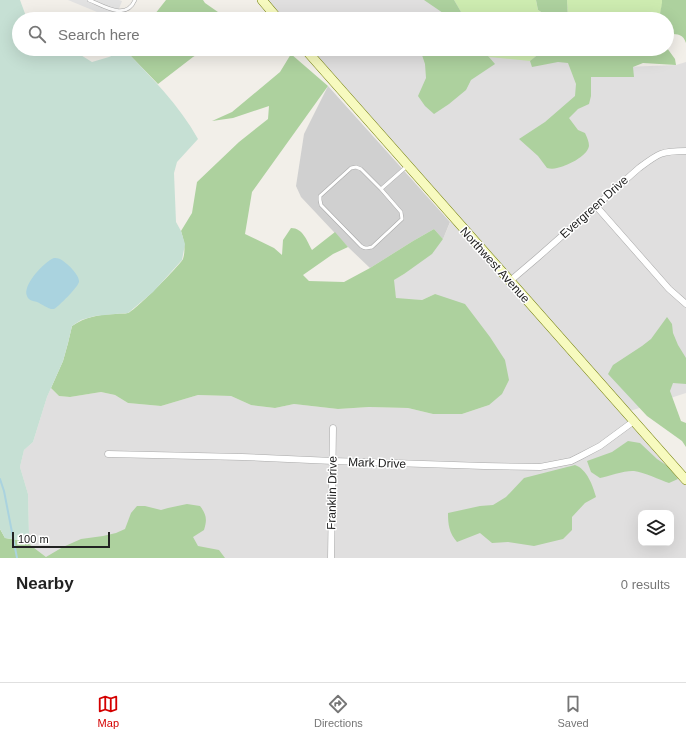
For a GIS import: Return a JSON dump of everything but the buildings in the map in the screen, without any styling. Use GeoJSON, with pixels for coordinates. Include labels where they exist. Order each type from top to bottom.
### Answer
{"type":"FeatureCollection","features":[{"type":"Feature","properties":{"kind":"street"},"geometry":{"type":"LineString","coordinates":[[262,0],[272,12]]}},
{"type":"Feature","properties":{"kind":"street","name":"Northwest Avenue"},"geometry":{"type":"LineString","coordinates":[[311,56],[686,480]]}},
{"type":"Feature","properties":{"kind":"street","name":"Evergreen Drive"},"geometry":{"type":"LineString","coordinates":[[510,281],[639,168],[656,155],[666,151],[686,151]]}},
{"type":"Feature","properties":{"kind":"street"},"geometry":{"type":"LineString","coordinates":[[596,206],[669,289],[686,304]]}},
{"type":"Feature","properties":{"kind":"street","name":"Mark Drive"},"geometry":{"type":"LineString","coordinates":[[108,454],[242,457],[498,467],[540,467],[571,460],[581,456],[600,446],[634,421]]}},
{"type":"Feature","properties":{"kind":"street","name":"Franklin Drive"},"geometry":{"type":"LineString","coordinates":[[331,558],[334,428]]}},
{"type":"Feature","properties":{"kind":"lane"},"geometry":{"type":"LineString","coordinates":[[90,0],[118,12],[127,10],[135,0]]}},
{"type":"Feature","properties":{"kind":"lane"},"geometry":{"type":"LineString","coordinates":[[381,190],[408,165]]}},
{"type":"Feature","properties":{"kind":"lane"},"geometry":{"type":"LineString","coordinates":[[356,167],[361,169],[381,190],[401,212],[402,219],[372,247],[367,248],[361,246],[320,200],[320,196],[351,168],[356,167]]}},
{"type":"Feature","properties":{"kind":"shaded area"},"geometry":{"type":"Polygon","coordinates":[[[68,0],[122,1],[118,12],[97,12],[68,0]]]}},
{"type":"Feature","properties":{"kind":"shaded area"},"geometry":{"type":"Polygon","coordinates":[[[266,0],[482,0],[509,12],[277,12],[266,0]]]}},
{"type":"Feature","properties":{"kind":"shaded area"},"geometry":{"type":"Polygon","coordinates":[[[311,56],[580,56],[598,68],[676,65],[686,62],[686,393],[627,412],[686,480],[686,558],[45,558],[46,557],[25,541],[29,535],[28,494],[20,467],[24,450],[33,442],[51,388],[59,396],[70,397],[101,392],[115,395],[128,403],[161,406],[198,395],[231,396],[251,405],[275,408],[294,404],[338,409],[369,407],[408,408],[433,414],[462,414],[489,405],[435,294],[422,300],[396,299],[393,280],[404,274],[443,239],[453,216],[311,56]]]}},
{"type":"Feature","properties":{"kind":"shaded area"},"geometry":{"type":"Polygon","coordinates":[[[328,86],[450,222],[443,239],[434,229],[370,268],[301,197],[296,186],[304,134],[328,86]]]}},
{"type":"Feature","properties":{"kind":"green space"},"geometry":{"type":"Polygon","coordinates":[[[0,0],[20,0],[24,12],[12,12],[12,56],[82,56],[92,62],[111,56],[131,56],[174,103],[198,139],[177,162],[174,173],[176,222],[181,231],[185,244],[182,260],[153,292],[128,313],[95,316],[81,320],[72,326],[63,361],[47,397],[33,442],[24,450],[20,467],[28,494],[29,535],[25,541],[5,538],[0,529],[0,0]]]}},
{"type":"Feature","properties":{"kind":"green space"},"geometry":{"type":"Polygon","coordinates":[[[166,0],[203,0],[218,12],[157,12],[166,0]]]}},
{"type":"Feature","properties":{"kind":"green space"},"geometry":{"type":"Polygon","coordinates":[[[424,0],[454,0],[461,12],[442,12],[424,0]]]}},
{"type":"Feature","properties":{"kind":"green space"},"geometry":{"type":"Polygon","coordinates":[[[454,0],[536,0],[538,10],[541,12],[461,12],[454,0]]]}},
{"type":"Feature","properties":{"kind":"green space"},"geometry":{"type":"Polygon","coordinates":[[[536,0],[567,0],[568,12],[541,12],[538,10],[536,0]]]}},
{"type":"Feature","properties":{"kind":"green space"},"geometry":{"type":"Polygon","coordinates":[[[567,0],[662,0],[660,12],[568,12],[567,0]]]}},
{"type":"Feature","properties":{"kind":"green space"},"geometry":{"type":"Polygon","coordinates":[[[662,0],[686,0],[686,43],[680,35],[674,34],[674,12],[660,12],[662,0]]]}},
{"type":"Feature","properties":{"kind":"green space"},"geometry":{"type":"Polygon","coordinates":[[[131,56],[195,56],[193,57],[158,84],[131,56]]]}},
{"type":"Feature","properties":{"kind":"green space"},"geometry":{"type":"Polygon","coordinates":[[[290,56],[293,56],[328,86],[252,192],[245,234],[274,248],[282,255],[283,240],[291,228],[299,230],[302,233],[312,250],[335,232],[348,247],[333,254],[303,275],[309,281],[344,282],[434,229],[443,239],[432,254],[394,280],[396,298],[422,300],[435,294],[465,304],[505,360],[509,380],[502,394],[489,405],[462,414],[433,414],[408,408],[369,407],[338,409],[294,404],[275,408],[251,405],[231,396],[198,395],[161,406],[128,403],[115,395],[101,392],[70,397],[59,396],[51,388],[63,361],[72,326],[82,320],[93,317],[128,313],[148,297],[183,259],[184,242],[181,231],[192,213],[197,182],[239,142],[268,119],[269,106],[233,118],[212,121],[232,112],[280,72],[290,56]]]}},
{"type":"Feature","properties":{"kind":"green space"},"geometry":{"type":"Polygon","coordinates":[[[422,56],[488,56],[495,64],[471,80],[466,90],[434,114],[425,106],[418,96],[426,78],[425,64],[422,56]]]}},
{"type":"Feature","properties":{"kind":"green space"},"geometry":{"type":"Polygon","coordinates":[[[488,56],[536,56],[530,61],[488,56]]]}},
{"type":"Feature","properties":{"kind":"green space"},"geometry":{"type":"Polygon","coordinates":[[[536,56],[673,56],[676,65],[643,63],[633,67],[634,77],[591,77],[591,96],[589,104],[578,109],[569,118],[578,130],[585,133],[589,146],[584,154],[576,160],[566,165],[551,169],[547,168],[538,156],[519,139],[545,122],[575,96],[576,84],[568,63],[558,62],[532,67],[530,61],[536,56]]]}},
{"type":"Feature","properties":{"kind":"green space"},"geometry":{"type":"Polygon","coordinates":[[[667,317],[672,324],[673,333],[678,345],[686,358],[686,384],[673,383],[670,391],[681,421],[686,423],[686,447],[682,441],[647,416],[608,374],[613,365],[651,339],[667,317]]]}},
{"type":"Feature","properties":{"kind":"green space"},"geometry":{"type":"Polygon","coordinates":[[[628,441],[640,443],[657,459],[669,467],[678,479],[669,483],[634,471],[622,472],[600,478],[591,472],[587,461],[612,452],[628,441]]]}},
{"type":"Feature","properties":{"kind":"green space"},"geometry":{"type":"Polygon","coordinates":[[[575,465],[586,474],[596,497],[585,503],[572,517],[572,530],[563,539],[534,546],[508,542],[492,543],[480,533],[457,542],[452,535],[448,513],[480,506],[493,505],[506,497],[524,478],[575,465]]]}},
{"type":"Feature","properties":{"kind":"green space"},"geometry":{"type":"Polygon","coordinates":[[[187,504],[200,506],[205,515],[206,520],[204,530],[193,537],[198,546],[219,550],[225,558],[0,558],[0,529],[5,538],[25,541],[46,557],[81,539],[103,536],[125,529],[131,513],[137,506],[145,506],[161,510],[187,504]]]}},
{"type":"Feature","properties":{"kind":"water"},"geometry":{"type":"Polygon","coordinates":[[[54,258],[58,258],[66,263],[75,272],[79,282],[63,301],[52,309],[32,301],[27,296],[26,291],[31,280],[40,268],[54,258]]]}},
{"type":"Feature","properties":{"kind":"waterway"},"geometry":{"type":"LineString","coordinates":[[0,479],[4,491],[17,558]]}}]}
